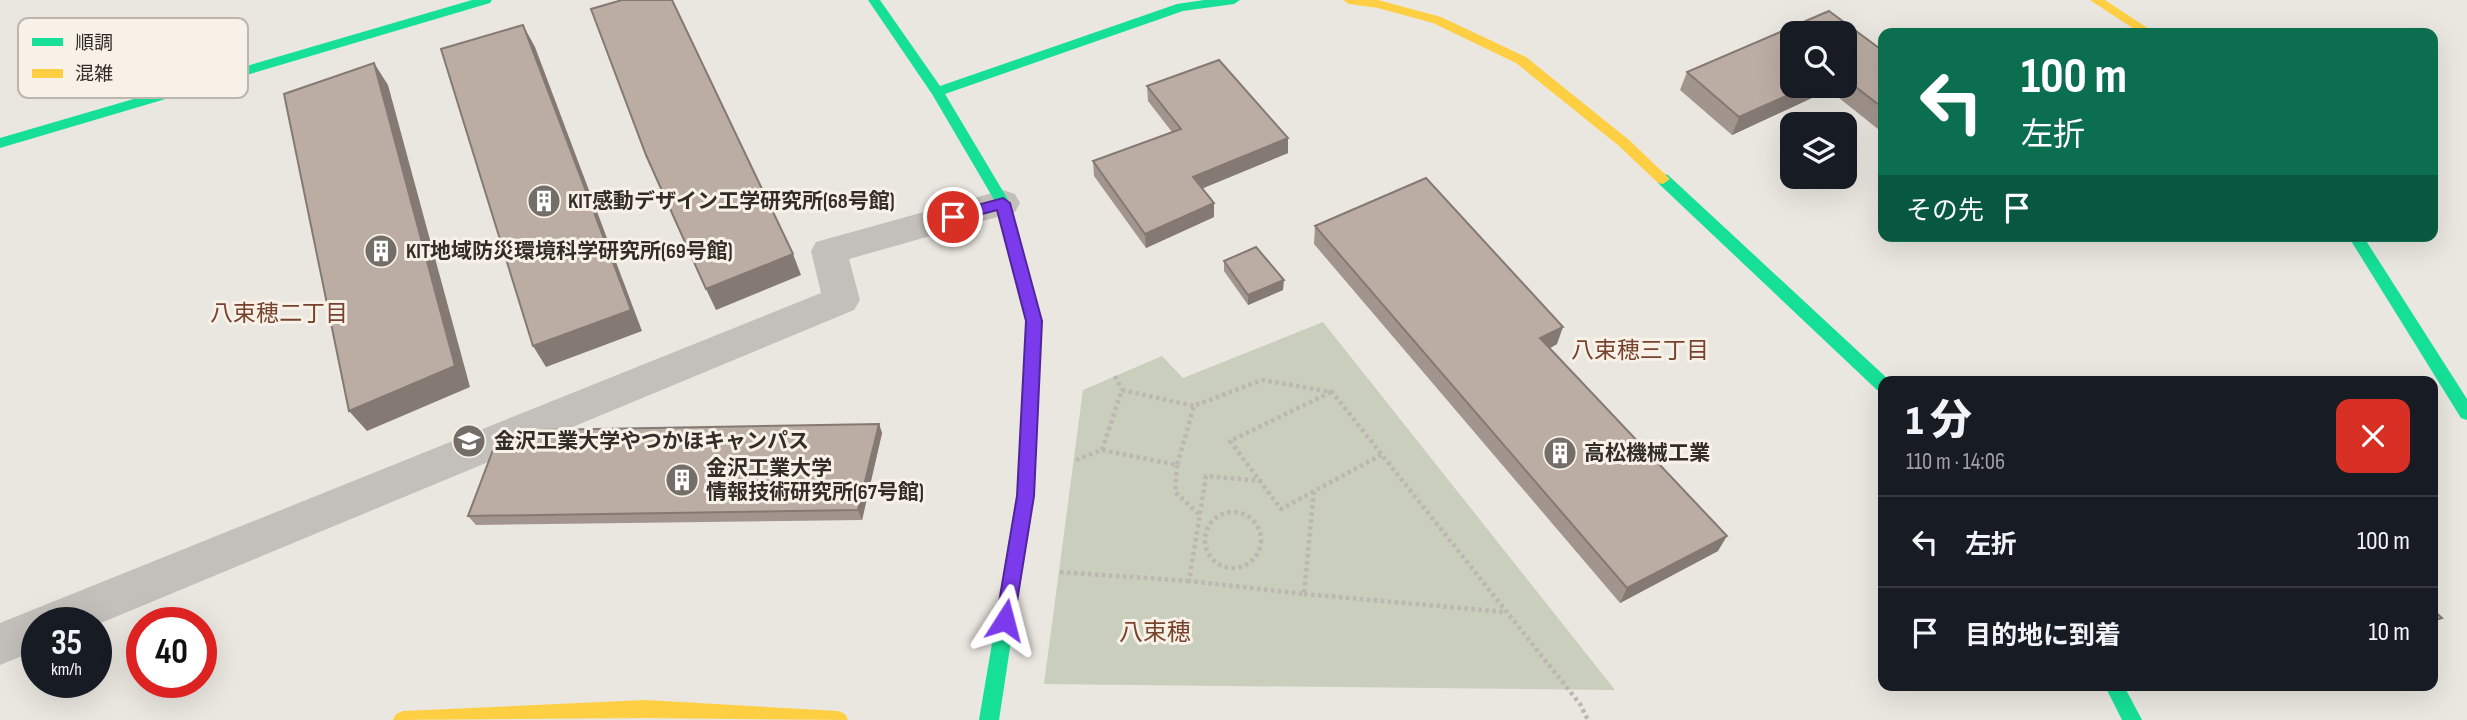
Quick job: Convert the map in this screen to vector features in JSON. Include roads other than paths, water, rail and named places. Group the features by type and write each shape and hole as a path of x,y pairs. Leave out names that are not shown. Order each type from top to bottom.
{"street":[{"path":"248,70 486,0"},
{"path":"874,0 937,92 1003,203 1034,321 1025,496 989,720"},
{"path":"937,92 1181,7 1234,0"},
{"path":"1349,0 1378,4 1437,20 1521,60 1624,143 1878,380"},
{"path":"2096,0 2141,28"},
{"path":"0,143 153,98"},
{"path":"91,607 841,300 829,251 1003,203"},
{"path":"2359,242 2466,410"},
{"path":"0,644 21,635"},
{"path":"2117,691 2132,720"},
{"path":"402,720 645,709 838,720"}],"place":[{"name":"KIT感動デザイン工学研究所(68号館)","path":"544,201"},
{"name":"KIT地域防災環境科学研究所(69号館)","path":"381,251"},
{"name":"金沢工業大学やつかほキャンパス","path":"469,441"},
{"name":"高松機械工業","path":"1560,453"},
{"name":"金沢工業大学 情報技術研究所(67号館)","path":"682,480"}],"district":[{"name":"八束穂二丁目","path":"279,313"},
{"name":"八束穂三丁目","path":"1640,350"},
{"name":"八束穂","path":"1155,632"}]}
